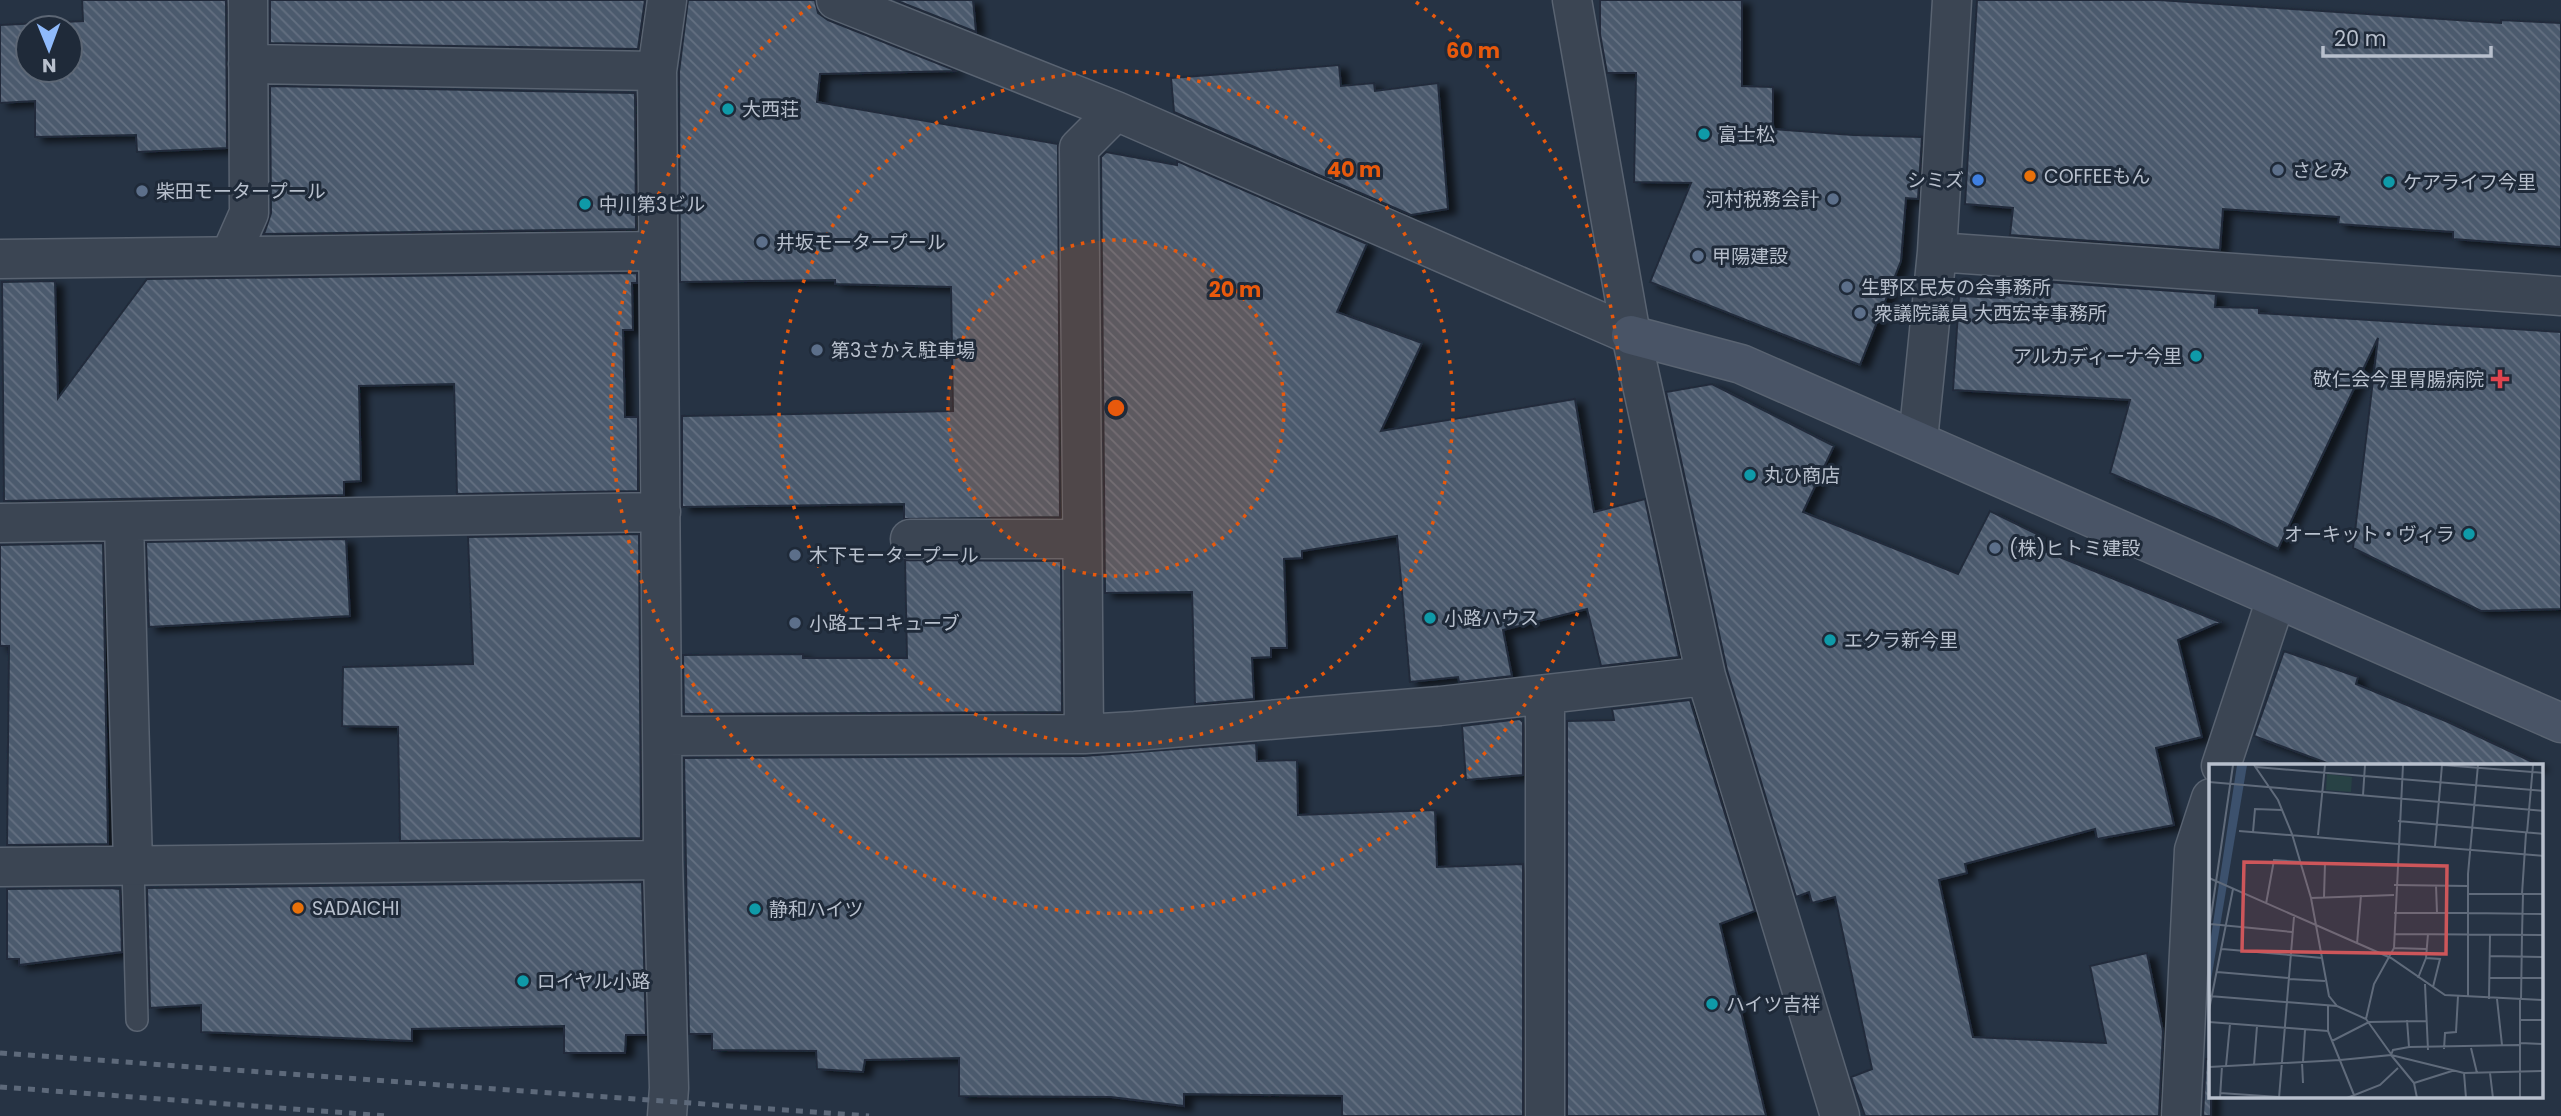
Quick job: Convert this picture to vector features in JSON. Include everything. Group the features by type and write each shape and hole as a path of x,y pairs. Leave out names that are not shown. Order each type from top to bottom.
{"street":[{"path":"230,256 249,212 248,0"},
{"path":"667,0 657,71 663,860 669,1088 667,1116"},
{"path":"836,0 1116,111 1631,335 1741,364 2561,723"},
{"path":"1572,0 1631,335 1706,676 1840,1116"},
{"path":"1918,440 1937,252 1952,0"},
{"path":"248,64 657,71"},
{"path":"1084,734 1079,148 1116,111"},
{"path":"0,258 657,251"},
{"path":"1937,252 2561,296"},
{"path":"0,523 660,512"},
{"path":"124,521 133,866"},
{"path":"910,539 1082,539"},
{"path":"2222,764 2276,599"},
{"path":"664,736 1084,734 1426,707 1706,676"},
{"path":"1545,695 1545,1116"},
{"path":"2181,1116 2194,850 2209,804"},
{"path":"0,867 663,860"}],"lane":[{"path":"133,866 137,1020"}],"building":[{"path":"82,0 226,0 227,148 137,152 136,135 35,137 35,101 0,103 0,25 14,24 14,84 84,84"},
{"path":"270,0 645,0 638,49 270,43"},
{"path":"688,0 815,0 818,13 828,20 957,71 820,74 817,102 1058,144 1060,517 904,519 904,504 682,507 682,416 953,411 951,287 835,284 835,280 680,282 679,72"},
{"path":"895,0 973,0 976,32"},
{"path":"1600,0 1742,0 1742,86 1773,87 1773,129 1922,137 1918,199 1906,198 1901,261 1860,365 1650,282 1691,183 1634,182 1636,73 1607,73 1600,34"},
{"path":"1977,0 2159,0 2501,23 2501,20 2561,23 2561,247 2453,239 2453,232 2338,224 2339,217 2223,209 2220,250 2010,235 2013,208 1965,204"},
{"path":"1339,65 1341,86 1374,83 1375,91 1438,83 1448,209 1411,215 1174,112 1171,78"},
{"path":"270,86 635,93 636,229 264,234 271,213"},
{"path":"1106,152 1177,165 1177,161 1367,244 1337,312 1422,343 1381,431 1575,399 1594,512 1645,499 1679,657 1601,666 1587,609 1503,630 1512,676 1459,682 1458,677 1410,682 1397,536 1302,551 1302,558 1284,559 1287,648 1271,648 1271,657 1252,658 1254,699 1195,704 1192,592 1105,593 1101,157"},
{"path":"637,273 637,283 632,283 633,330 623,330 625,417 638,417 638,491 457,494 454,384 359,386 361,481 344,482 344,495 4,501 2,282 55,281 58,398 147,279"},
{"path":"2006,279 2216,294 2215,307 2259,308 2259,313 2561,332 2561,609 2481,611 2353,548 2378,338 2278,549 2110,473 2130,400 1953,390 1959,296 2004,298"},
{"path":"1712,384 1834,446 1803,512 1958,574 1990,511 2045,538 2042,550 2220,622 2178,640 2202,737 2156,748 2174,825 2097,839 2095,829 1965,864 1967,873 1939,880 1973,1037 2106,1043 2090,966 2147,953 2163,1031 2159,1116 1865,1116 1851,1077 1872,1069 1835,897 1812,903 1809,892 1796,897 1727,670 1666,392"},
{"path":"639,534 641,838 400,841 398,727 342,726 343,667 473,664 468,537"},
{"path":"346,539 350,616 149,627 146,542"},
{"path":"103,543 108,844 7,845 9,646 0,646 0,545"},
{"path":"905,560 1061,561 1062,712 684,714 683,655 803,654 803,658 907,658"},
{"path":"2284,651 2358,677 2356,684 2448,722 2537,764 2330,764 2254,736"},
{"path":"1690,700 1755,911 1720,924 1766,1116 1567,1116 1567,721 1614,720 1612,709"},
{"path":"1520,719 1523,722 1523,775 1466,780 1462,726"},
{"path":"1256,743 1257,761 1297,760 1298,815 1435,810 1437,867 1523,864 1523,1116 1342,1116 1342,1096 1184,1094 1184,1106 1111,1097 959,1096 959,1058 865,1060 863,1072 817,1069 816,1051 712,1050 712,1034 689,1034 684,758 1084,756"},
{"path":"642,882 646,1035 626,1035 625,1053 564,1053 564,1026 412,1029 412,1041 201,1032 201,1005 150,1008 147,888"},
{"path":"7,889 120,889 122,952 19,965 19,959 7,959"},
{"path":"2206,1059 2209,1059 2211,1116 2203,1116"}],"railway":[{"path":"0,1053 869,1116"},
{"path":"0,1087 388,1116"}],"place":[{"name":"大西荘","path":"728,109"},
{"name":"富士松","path":"1704,134"},
{"name":"さとみ","path":"2278,170"},
{"name":"COFFEEもん","path":"2030,176"},
{"name":"シミズ","path":"1978,180"},
{"name":"ケアライフ今里","path":"2389,182"},
{"name":"柴田モータープール","path":"142,191"},
{"name":"河村税務会計","path":"1833,199"},
{"name":"中川第3ビル","path":"585,204"},
{"name":"井坂モータープール","path":"762,242"},
{"name":"甲陽建設","path":"1698,256"},
{"name":"生野区民友の会事務所","path":"1847,287"},
{"name":"衆議院議員 大西宏幸事務所","path":"1860,313"},
{"name":"第3さかえ駐車場","path":"817,350"},
{"name":"アルカディーナ今里","path":"2196,356"},
{"name":"敬仁会今里胃腸病院","path":"2500,379"},
{"name":"丸ひ商店","path":"1750,475"},
{"name":"オーキット・ヴィラ","path":"2469,534"},
{"name":"(株)ヒトミ建設","path":"1995,548"},
{"name":"木下モータープール","path":"795,555"},
{"name":"小路ハウス","path":"1430,618"},
{"name":"小路エコキューブ","path":"795,623"},
{"name":"エクラ新今里","path":"1830,640"},
{"name":"SADAICHI","path":"298,908"},
{"name":"静和ハイツ","path":"755,909"},
{"name":"ロイヤル小路","path":"523,981"},
{"name":"ハイツ吉祥","path":"1712,1004"}]}
